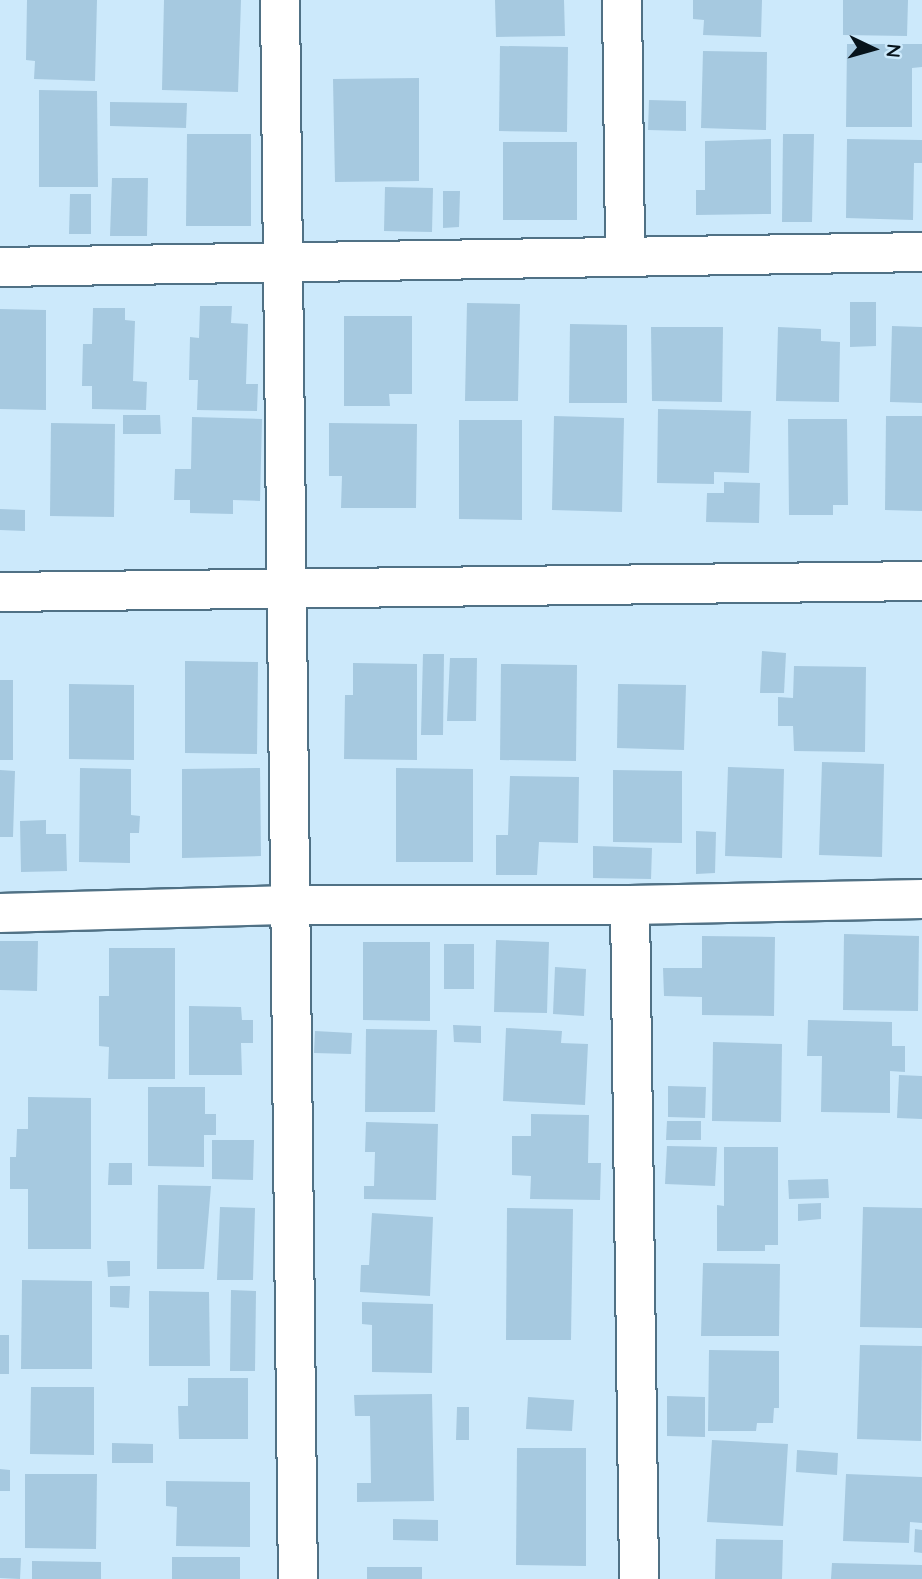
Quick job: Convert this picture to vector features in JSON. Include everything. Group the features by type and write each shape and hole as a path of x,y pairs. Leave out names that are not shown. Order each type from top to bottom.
{"street":[{"path":"280,0 284,588 291,905 298,1579"},
{"path":"622,0 625,257"},
{"path":"0,267 922,252"},
{"path":"0,592 922,582"},
{"path":"0,913 291,905 630,905 922,899"},
{"path":"630,905 639,1579"}],"building":[{"path":"27,0 97,0 95,81 34,79 35,61 26,60"},
{"path":"164,0 241,0 238,92 162,90"},
{"path":"495,0 564,0 565,36 496,37"},
{"path":"693,0 762,0 761,37 703,35 704,20 693,19"},
{"path":"843,0 908,0 907,36 843,35"},
{"path":"847,44 922,44 922,67 912,68 912,127 846,127"},
{"path":"500,46 568,47 567,132 499,131"},
{"path":"703,51 767,52 766,130 701,128"},
{"path":"419,78 419,181 335,182 333,79"},
{"path":"39,90 97,91 98,187 39,187"},
{"path":"649,100 686,101 686,131 648,130"},
{"path":"110,102 187,103 186,128 110,126"},
{"path":"187,134 251,134 251,226 186,226"},
{"path":"783,134 814,134 812,222 782,222"},
{"path":"771,139 771,214 696,215 696,190 705,190 705,141"},
{"path":"847,139 922,140 922,163 914,163 913,220 846,218"},
{"path":"503,142 577,142 577,220 503,220"},
{"path":"112,178 148,178 147,236 110,236"},
{"path":"385,187 433,188 432,232 384,231"},
{"path":"443,191 460,191 459,227 443,228"},
{"path":"70,194 91,194 91,234 69,234"},
{"path":"850,302 876,302 876,346 850,347"},
{"path":"467,303 520,304 518,401 465,401"},
{"path":"200,306 232,306 231,323 248,324 246,384 258,384 257,411 197,410 198,380 189,380 190,337 199,338"},
{"path":"93,308 125,308 125,320 135,321 133,381 147,382 146,410 92,409 92,386 82,386 83,344 92,344"},
{"path":"0,309 46,310 46,410 0,409"},
{"path":"344,316 412,316 412,394 389,394 390,406 344,406"},
{"path":"570,324 627,325 627,403 569,403"},
{"path":"892,326 922,327 922,403 890,402"},
{"path":"651,327 723,327 722,402 652,401"},
{"path":"778,327 821,329 821,341 840,342 839,402 776,401"},
{"path":"658,409 751,411 749,473 714,472 714,484 657,483"},
{"path":"123,415 160,415 161,434 123,434"},
{"path":"554,416 624,418 622,512 552,510"},
{"path":"886,416 922,416 922,511 885,510"},
{"path":"192,417 262,419 260,501 233,500 233,514 190,513 190,500 174,500 175,469 191,469"},
{"path":"788,419 847,419 848,505 833,505 833,515 789,515"},
{"path":"459,420 522,420 522,520 459,519"},
{"path":"51,423 115,424 114,517 50,516"},
{"path":"329,423 417,424 416,508 341,508 342,476 329,476"},
{"path":"724,482 760,483 759,523 706,522 707,493 724,493"},
{"path":"0,509 25,510 25,531 0,530"},
{"path":"762,651 786,653 784,693 760,693"},
{"path":"423,654 444,654 443,735 421,735"},
{"path":"450,658 477,658 476,721 447,721"},
{"path":"185,661 258,662 257,754 185,753"},
{"path":"353,663 417,664 417,760 344,759 345,695 353,695"},
{"path":"501,664 577,665 576,761 500,760"},
{"path":"794,666 866,667 865,752 794,751 793,726 778,726 778,697 793,698"},
{"path":"0,680 13,680 13,760 0,760"},
{"path":"69,684 134,685 134,760 69,759"},
{"path":"618,684 686,685 684,750 617,748"},
{"path":"822,762 884,764 882,857 819,855"},
{"path":"728,767 784,769 782,858 725,856"},
{"path":"80,768 131,769 131,815 140,816 139,833 130,833 130,863 79,862"},
{"path":"260,768 261,856 182,858 182,769"},
{"path":"396,768 473,769 473,862 396,862"},
{"path":"0,770 15,771 13,837 0,837"},
{"path":"613,770 682,771 682,843 613,842"},
{"path":"510,776 579,777 578,843 539,842 537,875 496,875 496,835 508,835"},
{"path":"46,820 46,834 66,834 67,871 21,872 20,821"},
{"path":"696,831 716,832 715,873 696,874"},
{"path":"593,846 652,848 651,879 593,878"},
{"path":"844,934 919,936 918,1011 843,1010"},
{"path":"702,936 775,937 774,1016 702,1015 702,997 664,996 663,968 702,968"},
{"path":"496,940 549,942 547,1013 494,1012"},
{"path":"0,941 38,941 37,991 0,990"},
{"path":"363,942 430,942 430,1021 363,1020"},
{"path":"444,944 474,944 474,989 444,989"},
{"path":"109,948 175,948 175,1079 108,1079 109,1047 99,1046 99,996 109,996"},
{"path":"555,967 586,969 584,1016 553,1014"},
{"path":"189,1006 241,1007 242,1020 253,1020 253,1043 241,1043 242,1075 189,1075"},
{"path":"808,1020 892,1022 892,1046 905,1046 905,1072 890,1071 890,1113 821,1112 822,1056 807,1056"},
{"path":"453,1025 481,1026 481,1043 454,1042"},
{"path":"506,1028 562,1031 561,1043 588,1044 585,1105 503,1101"},
{"path":"366,1029 437,1030 435,1112 365,1112"},
{"path":"315,1031 352,1033 351,1054 314,1053"},
{"path":"713,1042 782,1044 781,1122 712,1121"},
{"path":"899,1075 922,1076 922,1119 897,1118"},
{"path":"668,1086 706,1087 705,1118 668,1117"},
{"path":"148,1087 205,1087 205,1114 216,1114 216,1135 204,1135 204,1167 148,1166"},
{"path":"28,1097 91,1098 91,1249 28,1249 28,1189 10,1189 10,1157 16,1157 17,1129 28,1129"},
{"path":"531,1114 589,1115 588,1163 601,1163 600,1200 530,1199 531,1176 512,1175 512,1136 531,1136"},
{"path":"667,1121 701,1121 701,1140 666,1140"},
{"path":"366,1122 438,1124 436,1200 364,1199 364,1186 374,1186 375,1152 365,1152"},
{"path":"212,1140 254,1140 253,1180 212,1179"},
{"path":"667,1146 717,1147 715,1186 665,1184"},
{"path":"724,1147 778,1147 778,1245 765,1245 765,1251 717,1251 717,1205 724,1206"},
{"path":"109,1163 132,1163 132,1185 108,1185"},
{"path":"828,1179 829,1198 789,1199 788,1180"},
{"path":"158,1185 211,1186 204,1269 157,1269"},
{"path":"821,1203 821,1219 798,1221 798,1204"},
{"path":"220,1207 255,1208 253,1280 217,1280"},
{"path":"863,1207 922,1208 922,1328 860,1327"},
{"path":"507,1208 573,1209 571,1340 506,1340"},
{"path":"372,1213 433,1217 430,1296 360,1292 361,1265 369,1265"},
{"path":"107,1261 130,1261 130,1276 108,1277"},
{"path":"703,1263 780,1264 779,1336 701,1336"},
{"path":"22,1280 92,1281 92,1369 21,1369"},
{"path":"110,1286 130,1286 129,1308 110,1307"},
{"path":"231,1290 256,1291 255,1371 230,1371"},
{"path":"149,1291 209,1292 210,1366 149,1366"},
{"path":"362,1302 433,1304 432,1373 372,1372 372,1325 362,1324"},
{"path":"0,1335 9,1335 9,1374 0,1374"},
{"path":"860,1345 922,1346 921,1441 857,1439"},
{"path":"709,1350 779,1351 779,1408 774,1408 773,1423 757,1423 756,1431 708,1431"},
{"path":"188,1378 248,1378 248,1439 179,1439 178,1406 188,1406"},
{"path":"31,1387 94,1387 94,1455 30,1454"},
{"path":"432,1394 434,1501 357,1502 357,1483 371,1483 370,1416 355,1416 354,1395"},
{"path":"667,1396 705,1397 705,1437 667,1436"},
{"path":"528,1397 574,1400 572,1431 526,1429"},
{"path":"457,1407 469,1407 469,1440 456,1440"},
{"path":"712,1440 788,1444 783,1526 707,1522"},
{"path":"112,1443 153,1444 153,1463 112,1463"},
{"path":"517,1448 586,1448 586,1566 516,1565"},
{"path":"797,1450 838,1453 837,1475 796,1472"},
{"path":"0,1469 10,1470 10,1491 0,1491"},
{"path":"25,1474 97,1474 96,1549 25,1548"},
{"path":"846,1474 922,1477 922,1523 910,1522 909,1543 843,1541"},
{"path":"166,1481 250,1482 250,1547 176,1546 177,1507 166,1506"},
{"path":"393,1519 438,1520 438,1541 393,1540"},
{"path":"915,1529 922,1530 922,1553 914,1552"},
{"path":"716,1539 783,1540 782,1579 715,1579"},
{"path":"172,1557 240,1557 240,1579 172,1579"},
{"path":"0,1558 21,1558 20,1579 0,1578"},
{"path":"32,1561 101,1562 101,1579 32,1579"},
{"path":"832,1563 922,1565 922,1579 831,1579"},
{"path":"367,1567 422,1567 422,1579 367,1579"}]}
